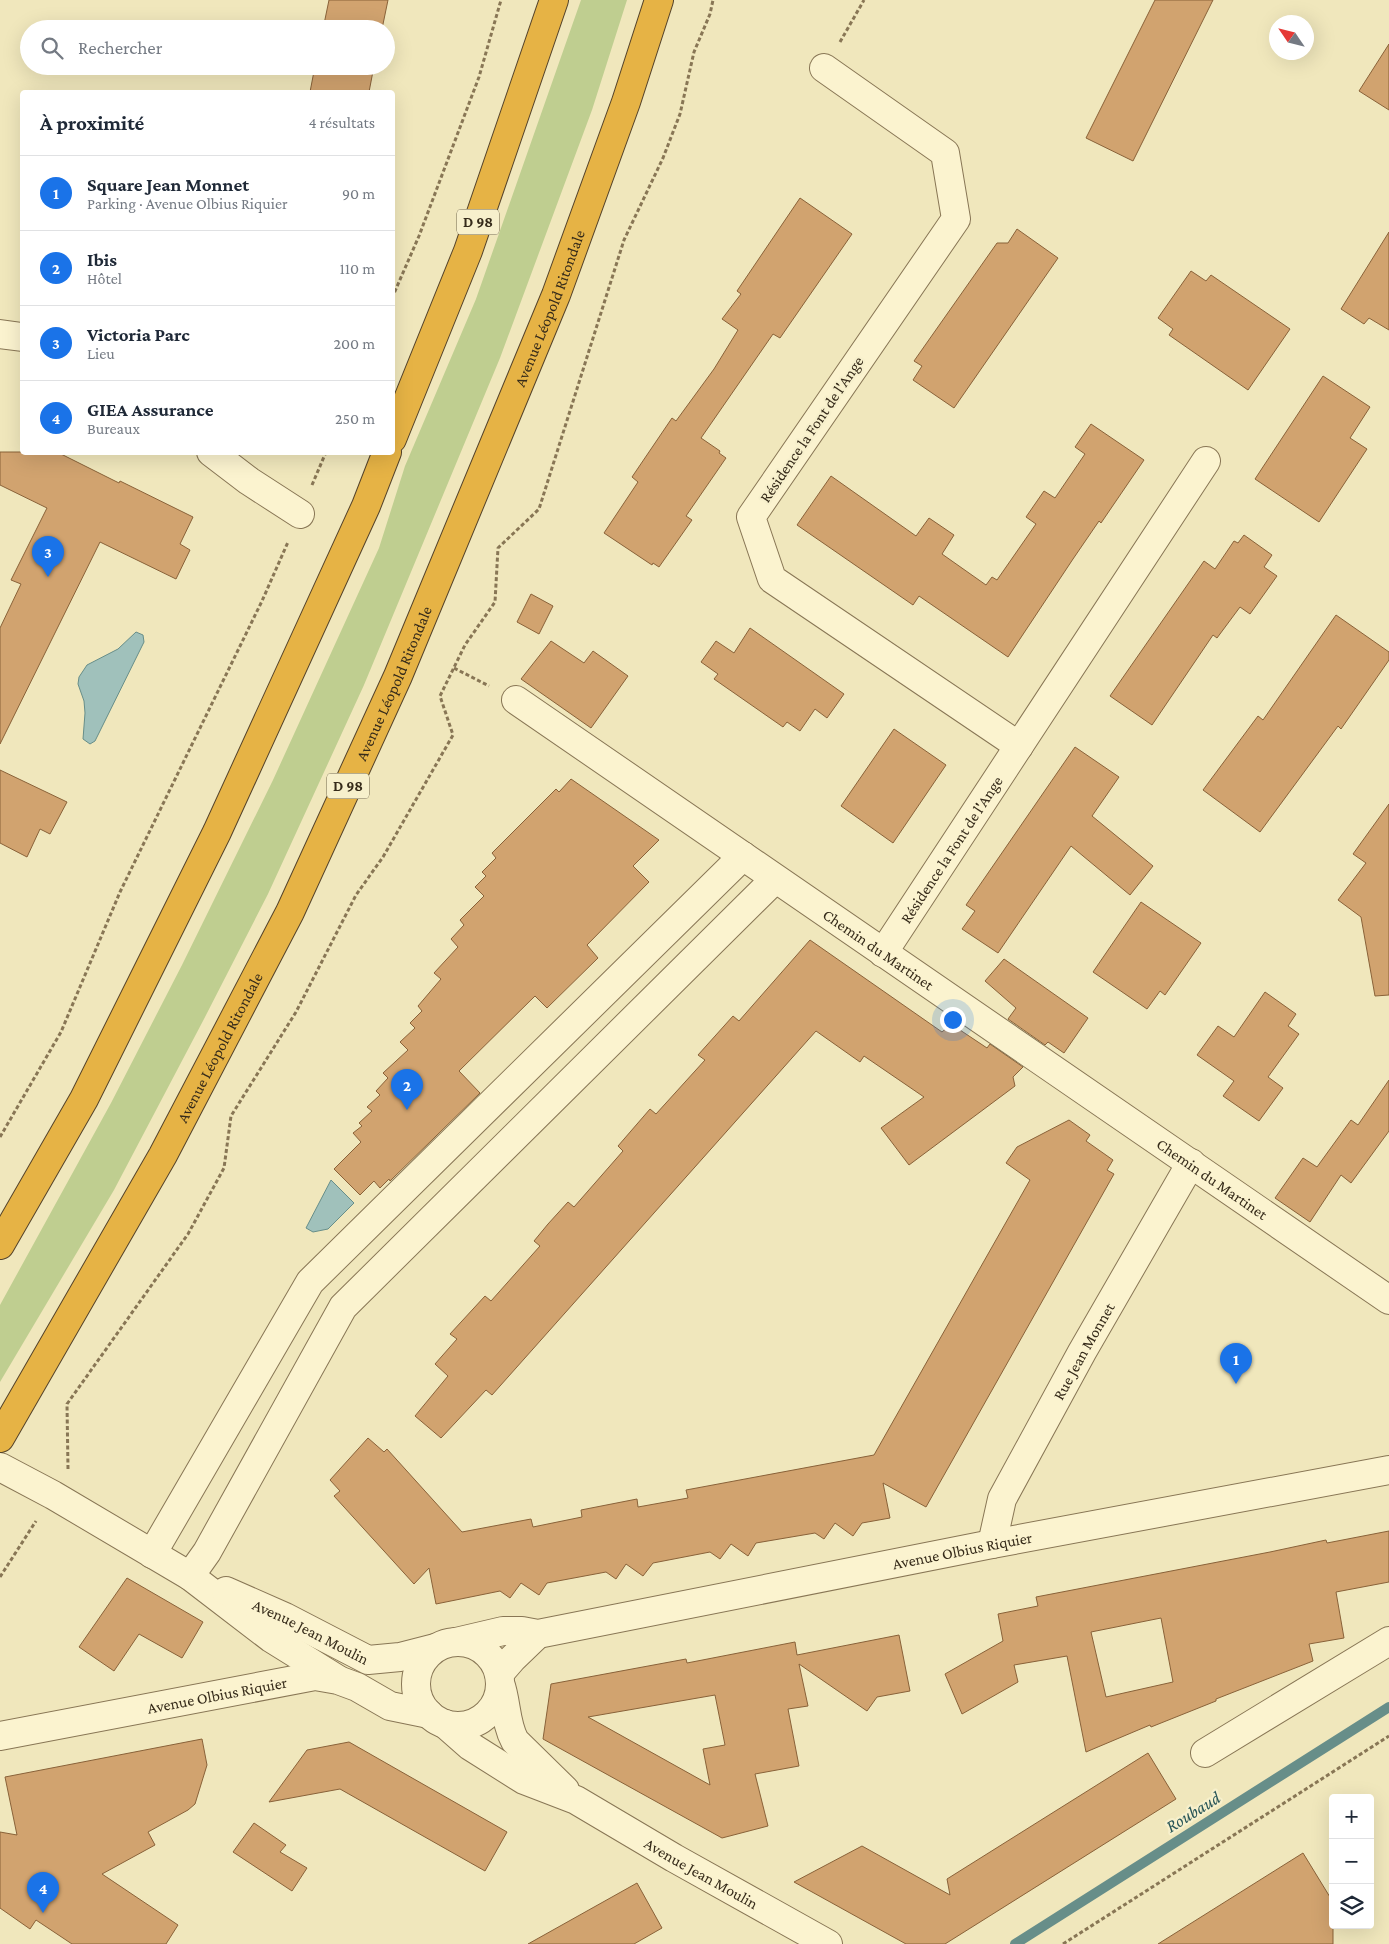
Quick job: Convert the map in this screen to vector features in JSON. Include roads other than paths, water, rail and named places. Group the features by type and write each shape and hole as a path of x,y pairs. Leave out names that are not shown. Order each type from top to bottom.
{"highway":[{"name":"D 98","path":"395,432 468,252 554,0"},
{"name":"Avenue Léopold Ritondale","path":"0,1438 163,1155 290,912 398,676 556,295 626,102 659,0"},
{"path":"0,1245 84,1099 217,832 366,506 386,455"}],"street":[{"name":"Résidence la Font de l'Ange","path":"824,68 945,153 956,219 751,517 772,579 1019,746"},
{"path":"0,334 20,337"},
{"path":"215,455 249,481 300,514"},
{"name":"Résidence la Font de l'Ange","path":"883,953 1206,461"},
{"name":"Chemin du Martinet","path":"516,700 1389,1300"},
{"path":"152,1554 310,1282 743,856"},
{"path":"190,1576 207,1552 343,1307 775,878"},
{"name":"Rue Jean Monnet","path":"992,1544 1002,1499 1082,1352 1191,1163"},
{"name":"Avenue Jean Moulin","path":"0,1467 53,1495 190,1576 285,1617 368,1660 400,1658 446,1645"},
{"name":"Avenue Olbius Riquier","path":"446,1645 503,1631 538,1634 992,1544 1389,1470"},
{"name":"Avenue Jean Moulin","path":"190,1576 263,1632 338,1680"},
{"path":"499,1678 512,1659 538,1634"},
{"path":"1205,1754 1389,1641"},
{"path":"462,1642 476,1646 488,1654 496,1666 499,1678 499,1694 493,1707 484,1718 472,1724 458,1726 437,1719 423,1708 418,1696 416,1683 418,1670 425,1658 446,1645 462,1642"},
{"name":"Avenue Olbius Riquier","path":"0,1736 315,1676 338,1680 357,1687 390,1706 437,1719"},
{"name":"Avenue Jean Moulin","path":"499,1678 505,1696 510,1732 515,1741 576,1800"},
{"name":"Avenue Jean Moulin","path":"437,1719 470,1746 524,1780 576,1800 674,1858 828,1944"}],"water":[{"path":"136,632 143,635 144,642 95,741 90,744 83,739 85,713 84,701 78,684 79,677 87,665 118,649"},
{"path":"331,1180 354,1203 328,1229 313,1232 306,1228"}],"waterway":[{"name":"Roubaud","path":"1015,1944 1389,1707"}],"place":[{"name":"Victoria Parc","path":"48,577"},
{"name":"Ibis","path":"407,1110"},
{"name":"Square Jean Monnet","path":"1236,1384"},
{"name":"GIEA Assurance","path":"43,1913"}]}
